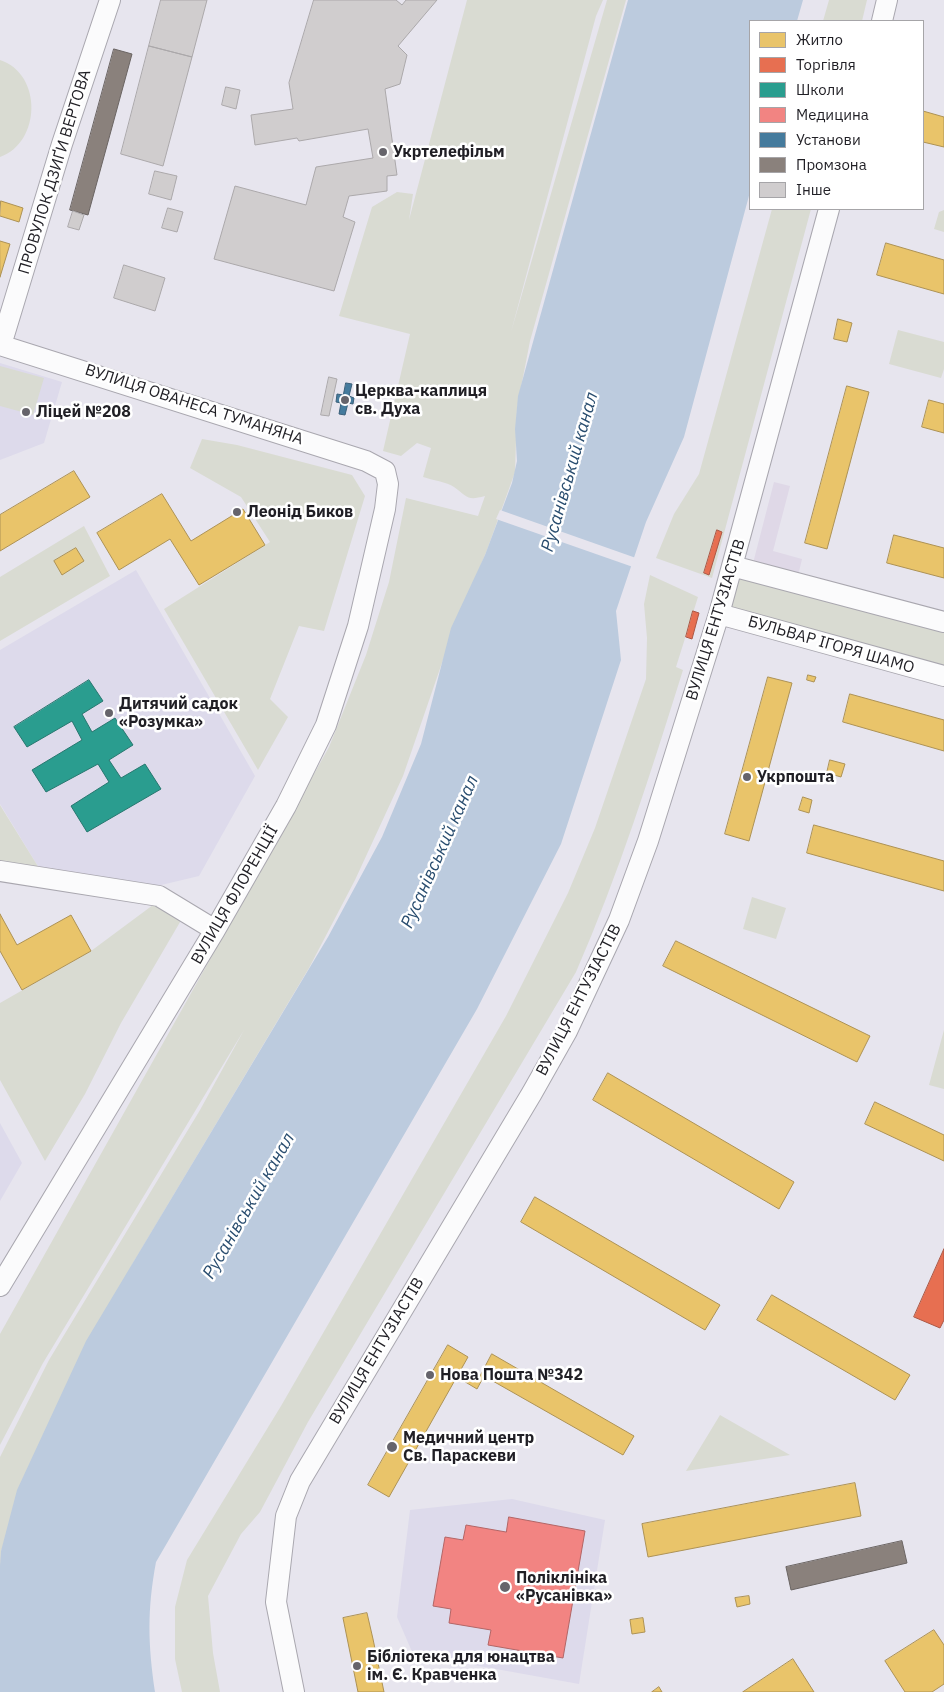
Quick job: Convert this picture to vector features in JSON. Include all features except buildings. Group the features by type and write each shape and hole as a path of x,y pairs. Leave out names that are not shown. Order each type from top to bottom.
{"street":[{"name":"ПРОВУЛОК ДЗИҐИ ВЕРТОВА","path":"0,345 62,144 110,0"},
{"path":"882,20 888,0"},
{"name":"ВУЛИЦЯ ЕНТУЗІАСТІВ","path":"294,1692 276,1602 286,1516 300,1481 532,1093 567,1031 619,920 648,841 719,614 829,210"},
{"name":"ВУЛИЦЯ ОВАНЕСА ТУМАНЯНА","path":"0,345 357,458 385,471"},
{"name":"ВУЛИЦЯ ФЛОРЕНЦІЇ","path":"0,1286 215,930 286,806 326,725 360,617 385,509 388,484 385,471"},
{"path":"732,566 944,622"},
{"name":"БУЛЬВАР ІГОРЯ ШАМО","path":"719,614 944,676"},
{"path":"0,871 159,896 215,930"}],"shaded area":[{"path":"467,0 603,0 596,16 511,332 607,0 626,0 530,341 517,408 515,472 487,550 444,657 403,776 355,880 309,968 133,1263 1,1551 0,1643 0,1457 49,1360 200,1110 244,1030 43,1363 0,1445 0,1334 329,747 366,655 389,582 406,498 478,516 485,496 471,498 451,485 423,477 431,448 417,443 401,456 383,451 410,334 339,316 372,207 397,192 413,194 409,220"},
{"path":"829,0 867,0 862,20 823,20"},
{"path":"0,60 14,68 24,79 30,93 31,109 29,124 23,138 14,149 0,157"},
{"path":"772,210 811,210 712,578 656,558 674,514 699,474"},
{"path":"944,210 944,232 934,229 939,212"},
{"path":"898,330 944,342 944,369 941,378 889,364"},
{"name":"Ліцей №208","path":"0,363 62,382 44,443 0,460"},
{"path":"0,366 44,378 33,415 0,406"},
{"path":"202,439 237,445 352,475 365,496 324,631 299,626 270,699 288,717 258,770 164,609 270,542 241,497 190,468"},
{"path":"774,482 790,486 773,551 802,559 796,584 751,571"},
{"path":"84,526 110,576 0,641 0,577"},
{"path":"732,566 944,622 944,676 719,614"},
{"name":"Дитячий садок «Розумка»","path":"136,570 255,776 199,876 157,886 39,868 0,804 0,650"},
{"path":"650,575 698,597 676,667 683,670 634,823 592,935 576,972 308,1422 260,1512 241,1534 208,1596 213,1653 220,1692 182,1692 175,1659 175,1607 187,1560 281,1406 506,1016 568,893 595,828 646,679 647,638 644,604"},
{"path":"0,805 39,868 0,865"},
{"path":"752,897 786,908 776,939 743,929"},
{"path":"157,902 183,917 121,1023 85,1094 45,1161 0,1080 0,1003 91,951"},
{"path":"944,1030 944,1089 929,1085"},
{"path":"0,1123 22,1163 0,1201"},
{"path":"720,1415 790,1455 686,1471"},
{"path":"512,1499 605,1520 579,1684 413,1654 397,1617 410,1510"}],"water":[{"name":"Русанівський канал","path":"628,0 803,0 797,20 749,20 749,196 684,437 646,522 616,611 621,660 561,844 477,1009 156,1562 150,1612 151,1658 155,1692 0,1692 1,1551 17,1490 86,1341 328,937 382,837 421,744 451,628 485,555 512,483 517,461 515,429 518,396"}],"pier":[{"path":"500,510 636,558 633,567 496,519"}],"place":[{"name":"Укртелефільм","path":"383,152"},
{"name":"Церква-каплиця св. Духа","path":"345,400"},
{"name":"Ліцей №208","path":"26,412"},
{"name":"Леонід Биков","path":"237,512"},
{"name":"Дитячий садок «Розумка»","path":"109,713"},
{"name":"Укрпошта","path":"747,777"},
{"name":"Нова Пошта №342","path":"430,1375"},
{"name":"Медичний центр Св. Параскеви","path":"392,1447"},
{"name":"Поліклініка «Русанівка»","path":"505,1587"},
{"name":"Бібліотека для юнацтва ім. Є. Кравченка","path":"357,1666"}]}
